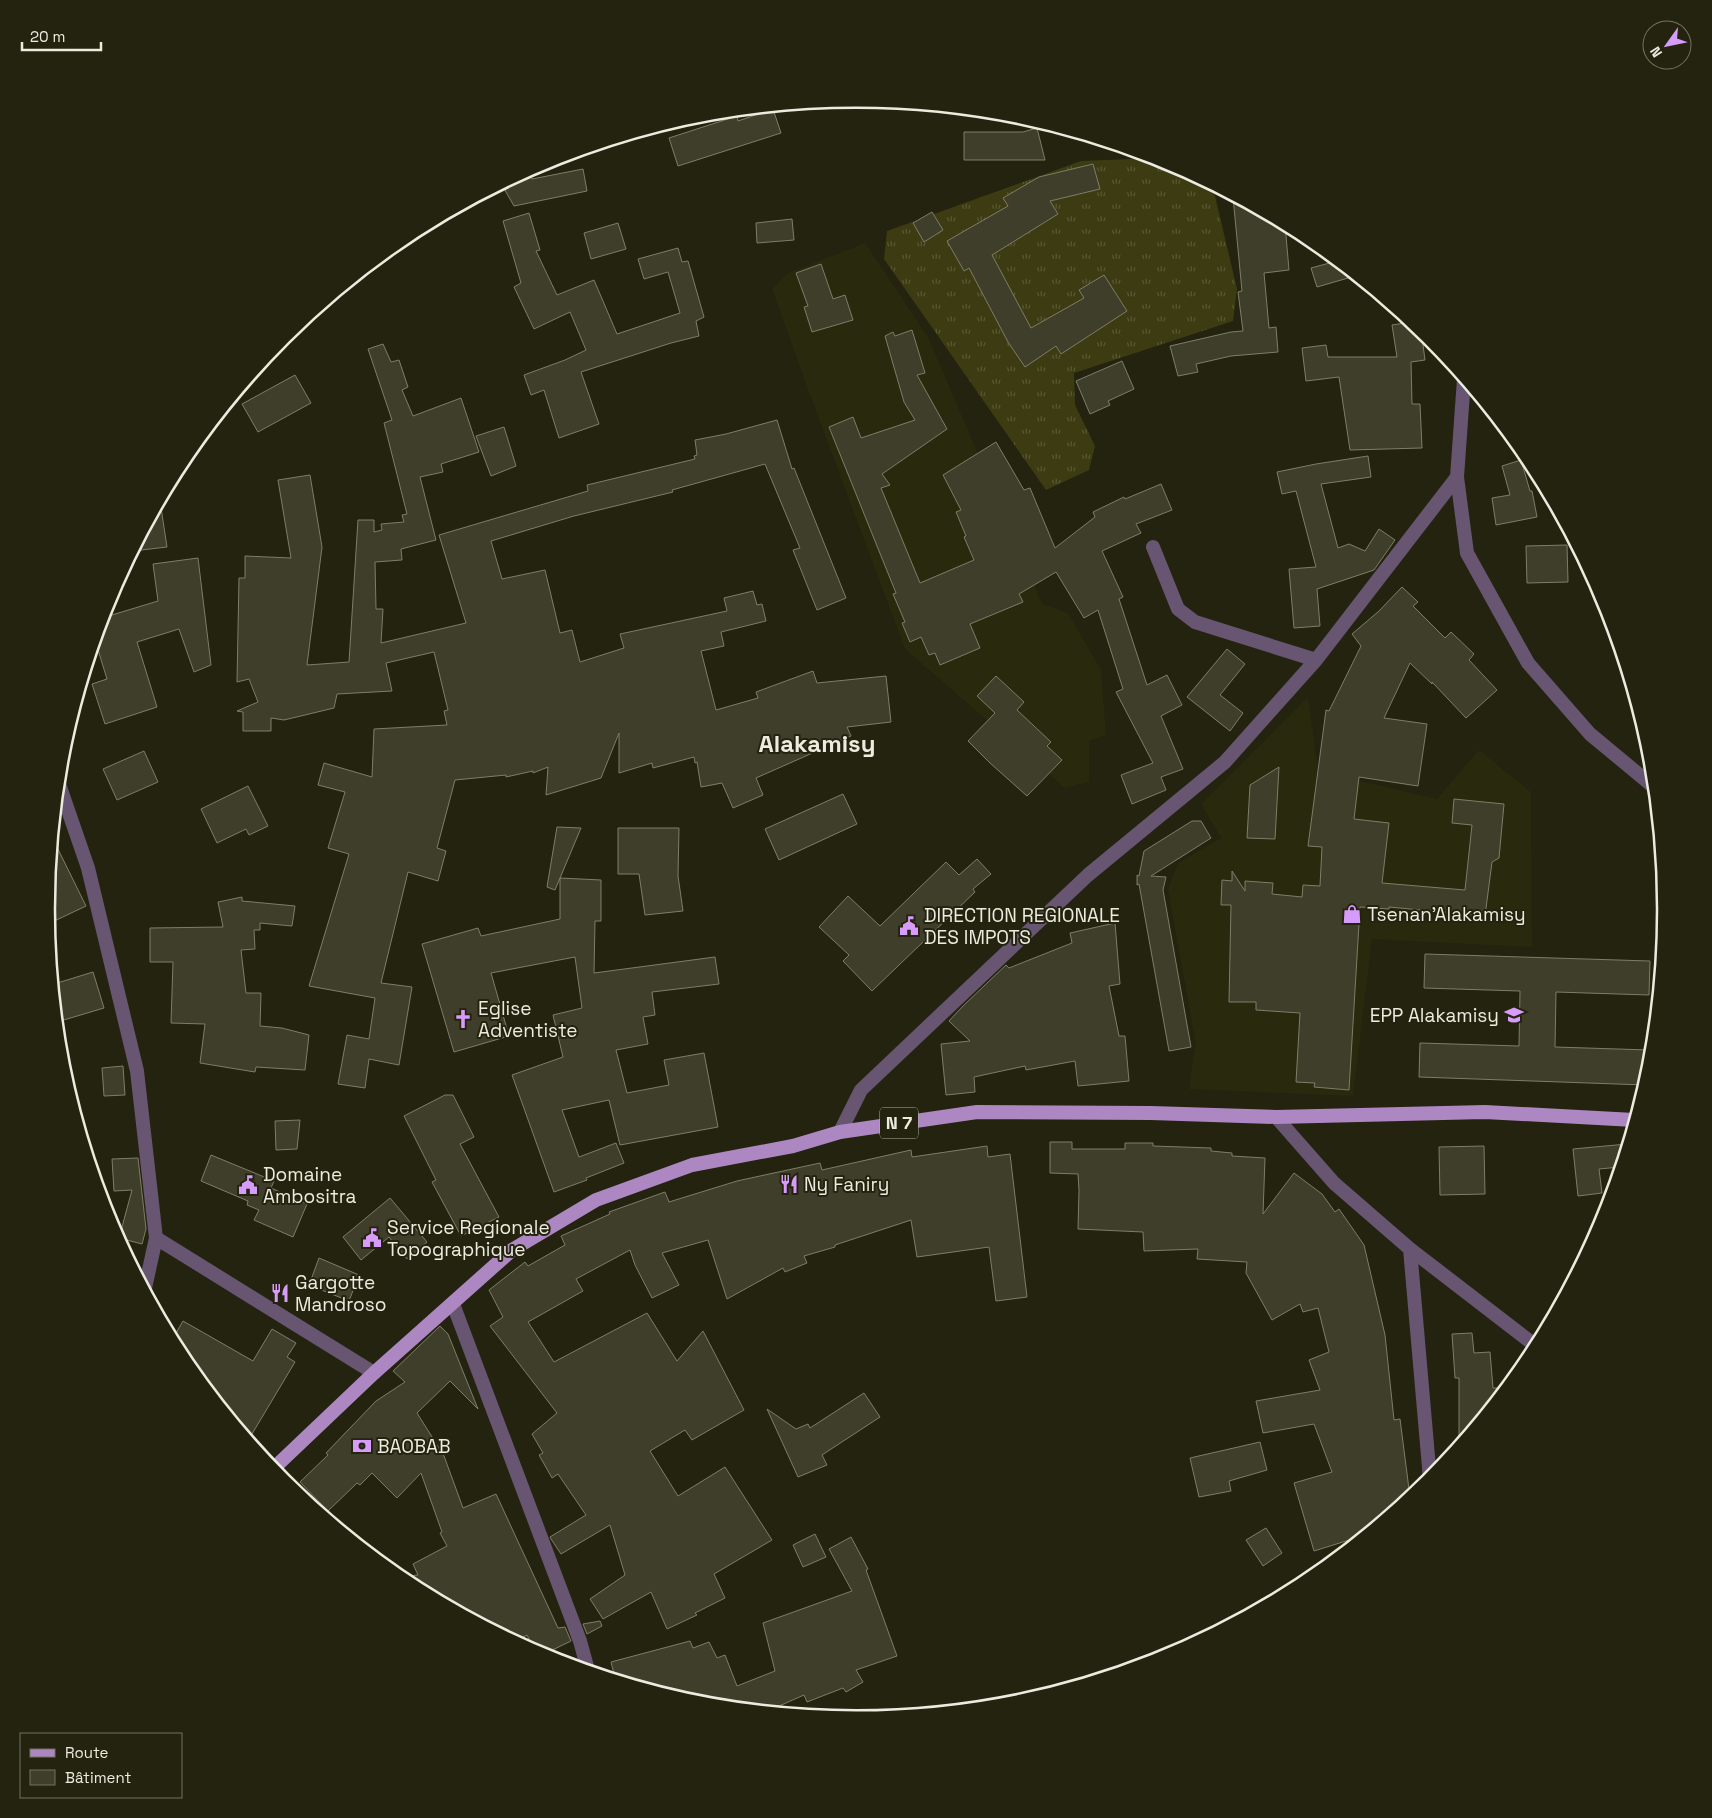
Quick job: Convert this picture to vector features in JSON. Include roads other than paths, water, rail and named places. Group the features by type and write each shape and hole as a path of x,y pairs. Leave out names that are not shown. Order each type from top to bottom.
{"main road":[{"name":"N 7","path":"280,1464 374,1373 512,1250 596,1200 692,1164 793,1146 840,1132 977,1112 1151,1113 1276,1117 1485,1112 1629,1120"}],"street":[{"path":"1463,388 1457,477 1467,553 1528,663 1590,734 1646,780"},
{"path":"840,1132 861,1090 1088,875 1225,762 1316,660 1457,477"},
{"path":"1153,547 1178,609 1195,622 1316,660"},
{"path":"63,798 88,868 137,1071 156,1238 147,1280"},
{"path":"1276,1117 1334,1183 1410,1249 1530,1341"},
{"path":"156,1238 374,1373"},
{"path":"1410,1249 1429,1468"},
{"path":"453,1304 580,1641 586,1662"}],"place":[{"name":"Tsenan'Alakamisy","path":"1352,914"},
{"name":"DIRECTION REGIONALE DES IMPOTS","path":"909,926"},
{"name":"EPP Alakamisy","path":"1514,1015"},
{"name":"Eglise Adventiste","path":"463,1019"},
{"name":"Ny Faniry","path":"789,1184"},
{"name":"Domaine Ambositra","path":"248,1185"},
{"name":"Service Regionale Topographique","path":"372,1238"},
{"name":"Gargotte Mandroso","path":"280,1293"},
{"name":"BAOBAB","path":"362,1446"}],"district":[{"name":"Alakamisy","path":"817,744"}]}
